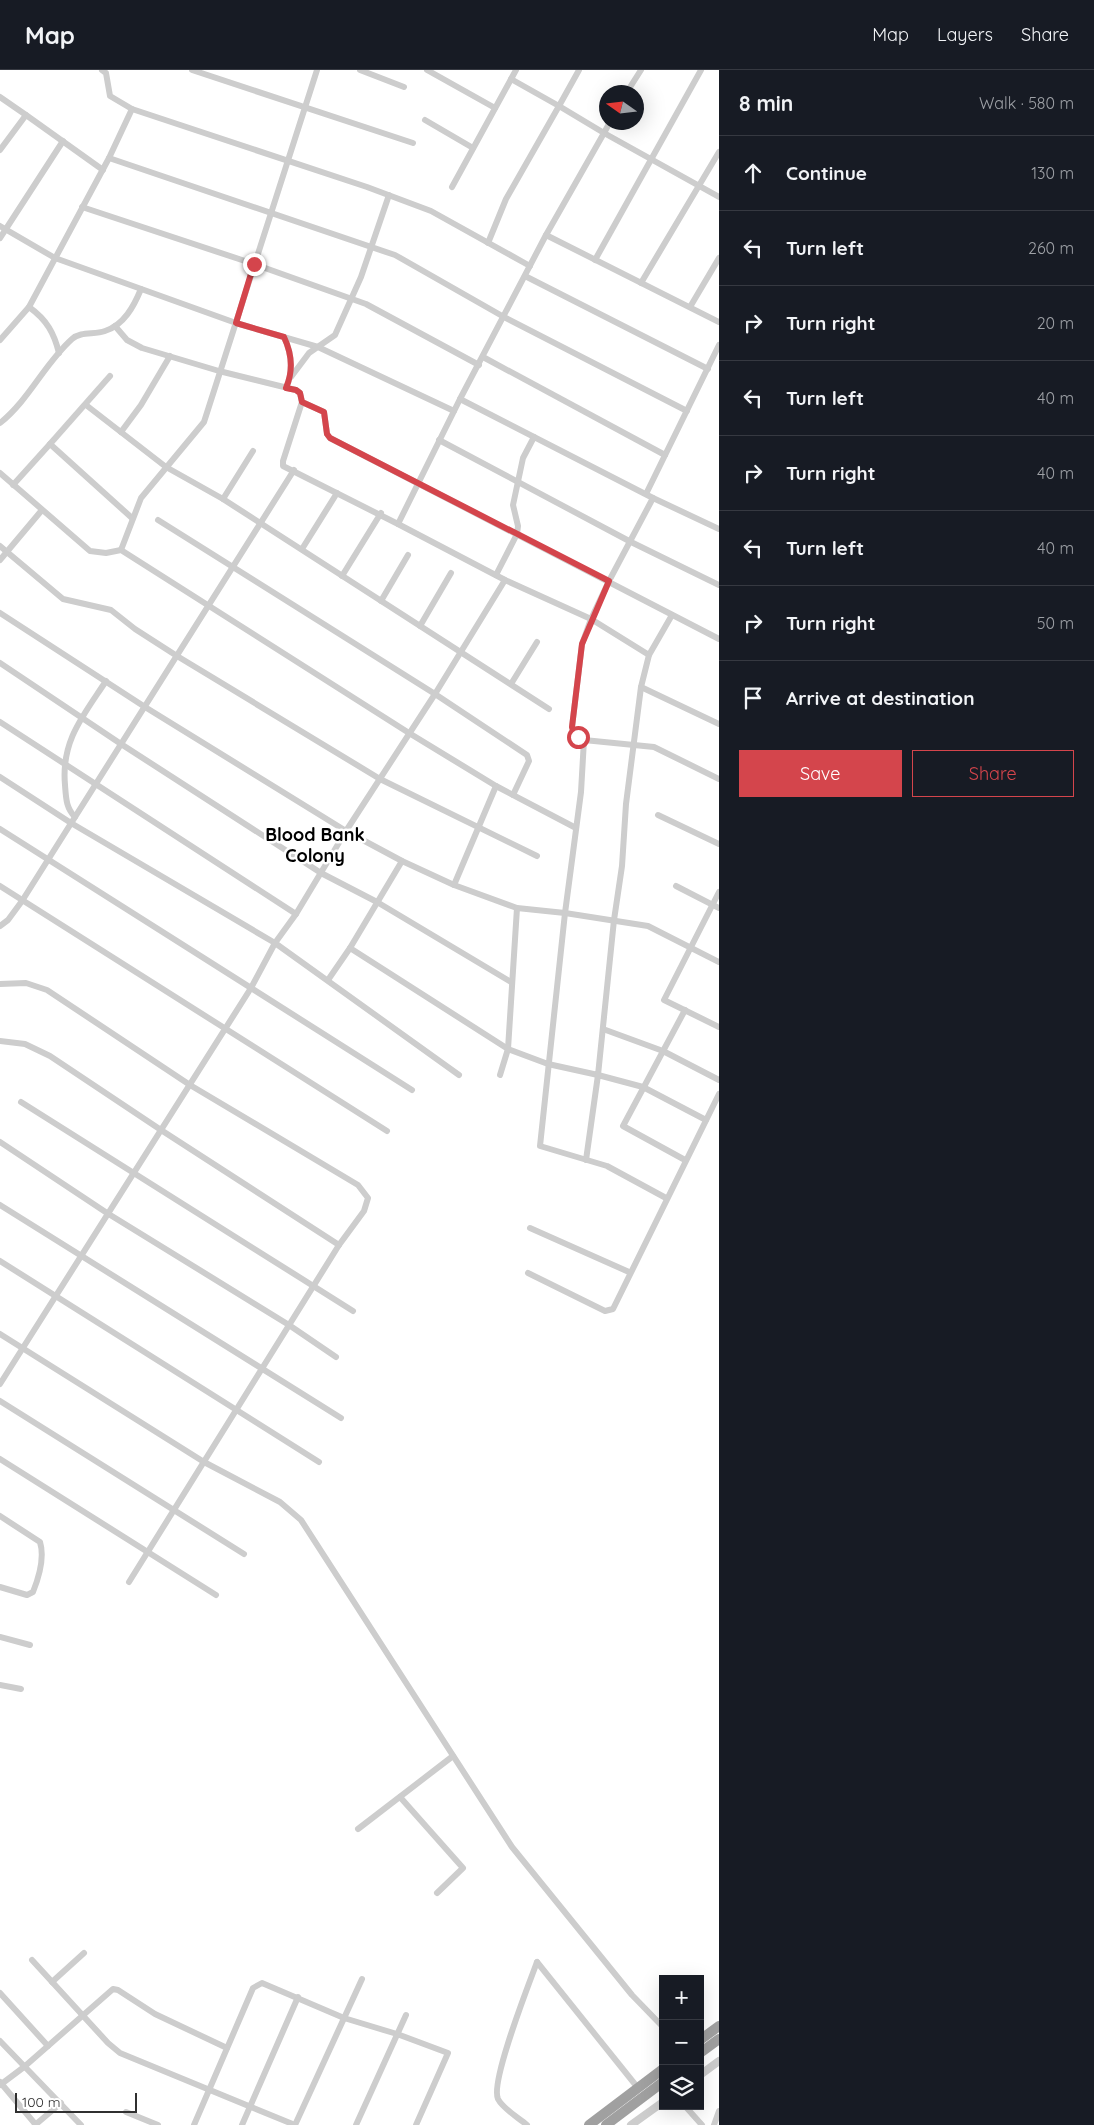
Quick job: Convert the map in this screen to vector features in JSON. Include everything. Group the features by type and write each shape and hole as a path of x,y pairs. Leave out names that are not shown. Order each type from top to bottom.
{"highway":[{"path":"704,2037 719,2026"},
{"path":"704,2050 719,2039"},
{"path":"589,2125 659,2072"},
{"path":"606,2125 659,2085"}],"street":[{"path":"102,70 106,73 110,96 132,109 389,195 431,211 530,266"},
{"path":"192,70 413,143"},
{"path":"121,550 132,518 142,498 204,422 316,70"},
{"path":"360,70 404,87"},
{"path":"427,70 495,108"},
{"path":"452,187 516,70"},
{"path":"488,243 506,199 579,70"},
{"path":"631,85 641,70"},
{"path":"595,260 701,70"},
{"path":"511,79 719,197"},
{"path":"0,97 103,170"},
{"path":"0,340 29,307 103,170 132,109"},
{"path":"0,150 26,115"},
{"path":"425,120 473,148"},
{"path":"398,524 439,440 546,235 606,130"},
{"path":"0,238 3,227 63,141"},
{"path":"641,283 719,152"},
{"path":"109,158 395,255 504,317 687,411"},
{"path":"286,388 291,377 309,353 335,335 361,277 389,195"},
{"path":"82,207 351,298 366,304 479,365"},
{"path":"3,227 55,258 236,323 318,347 350,360 454,411"},
{"path":"546,235 719,322"},
{"path":"690,307 719,258"},
{"path":"525,276 708,369"},
{"path":"0,423 74,338 80,334 105,332 115,326 134,306 141,289"},
{"path":"29,307 40,315 51,328 59,353"},
{"path":"115,326 127,340 142,348 219,372 296,390 300,393 302,402 282,464 283,466 381,514 505,580 591,619 649,655"},
{"path":"284,337 288,345 291,377"},
{"path":"646,494 719,345"},
{"path":"121,432 141,405 170,356"},
{"path":"483,357 665,455"},
{"path":"13,485 110,376"},
{"path":"460,399 653,498 719,529"},
{"path":"302,402 324,412 327,434 330,438 719,639"},
{"path":"86,405 166,467 223,498 548,709"},
{"path":"496,575 517,534 518,526 513,505 523,458 534,437"},
{"path":"439,440 631,542 719,585"},
{"path":"50,444 132,518"},
{"path":"223,498 253,451"},
{"path":"0,926 8,920 22,901 294,470"},
{"path":"0,473 90,551 106,553 121,550 409,734 496,786 576,828"},
{"path":"302,549 337,492"},
{"path":"653,498 609,581 591,619 582,644 572,727 574,734 584,740 654,748 719,779"},
{"path":"0,560 42,510"},
{"path":"342,576 381,514"},
{"path":"158,520 435,694 529,758 513,795"},
{"path":"0,546 63,599 111,610 135,629 177,656 380,779 537,856"},
{"path":"382,601 408,555"},
{"path":"420,626 451,573"},
{"path":"0,1384 251,988 275,944 322,873 346,831 435,694 505,580"},
{"path":"0,613 144,707 346,831 402,861 454,885 516,908 566,913 648,926 719,962"},
{"path":"586,1160 598,1075 614,920 622,866 626,804 641,687 649,655 672,615"},
{"path":"511,684 538,642"},
{"path":"0,663 121,744 322,873 377,902 511,982"},
{"path":"73,820 68,810 64,765 66,751 73,732 106,681"},
{"path":"641,687 719,724"},
{"path":"0,722 296,914"},
{"path":"584,740 576,828 540,1146 607,1166 666,1198"},
{"path":"0,777 275,944 459,1075"},
{"path":"454,885 496,786"},
{"path":"658,815 719,844"},
{"path":"0,829 412,1090"},
{"path":"328,980 350,948 402,861"},
{"path":"0,886 387,1132"},
{"path":"676,886 716,906"},
{"path":"719,892 716,906 690,948 664,1000 719,1027"},
{"path":"500,1075 508,1049 516,908"},
{"path":"350,948 508,1049 548,1064 643,1087 706,1120"},
{"path":"0,984 26,983 46,990 190,1085 358,1185 368,1198 367,1206 313,1286 129,1582"},
{"path":"685,1160 623,1126 662,1051 686,1010"},
{"path":"603,1030 662,1051 719,1080"},
{"path":"0,1041 25,1044 50,1056 339,1245"},
{"path":"528,1274 609,1311 612,1309 719,1094"},
{"path":"21,1102 353,1311"},
{"path":"0,1142 107,1213 289,1325 336,1357"},
{"path":"0,1205 341,1418"},
{"path":"530,1228 629,1272"},
{"path":"0,1261 319,1462"},
{"path":"0,1334 204,1462 280,1502 301,1520 512,1847 632,1995 659,2023"},
{"path":"0,1402 244,1554"},
{"path":"0,1459 216,1595"},
{"path":"0,1516 40,1542 43,1550 33,1592 28,1595 0,1587"},
{"path":"0,1637 30,1645"},
{"path":"0,1685 21,1689"},
{"path":"358,1830 453,1756"},
{"path":"400,1797 463,1868 437,1893"},
{"path":"52,1982 84,1953"},
{"path":"32,1960 120,2054 295,2125 362,1979"},
{"path":"527,2125 498,2100 496,2090 508,2045 537,1962 638,2088"},
{"path":"194,2125 227,2048 257,1985 267,1983 344,2018 397,2034 448,2053 416,2125"},
{"path":"61,2103 36,2125 0,2083 24,2067 109,1991 118,1990 155,2014 227,2048"},
{"path":"0,1993 48,2046"},
{"path":"242,2125 298,1997"},
{"path":"356,2125 406,2015"},
{"path":"0,2041 81,2125"},
{"path":"704,2072 719,2061"},
{"path":"631,2125 659,2105"},
{"path":"689,2110 702,2125"},
{"path":"714,2125 719,2110"},
{"path":"126,2112 158,2125"}],"district":[{"name":"Blood Bank Colony","path":"315,844"}],"route":[{"path":"254,264 236,323 284,337 288,345 291,367 291,377 286,388 296,390 302,397 302,402 319,408 324,412 327,434 330,438 609,581 591,619 582,644 572,727 574,734 578,737"}]}
